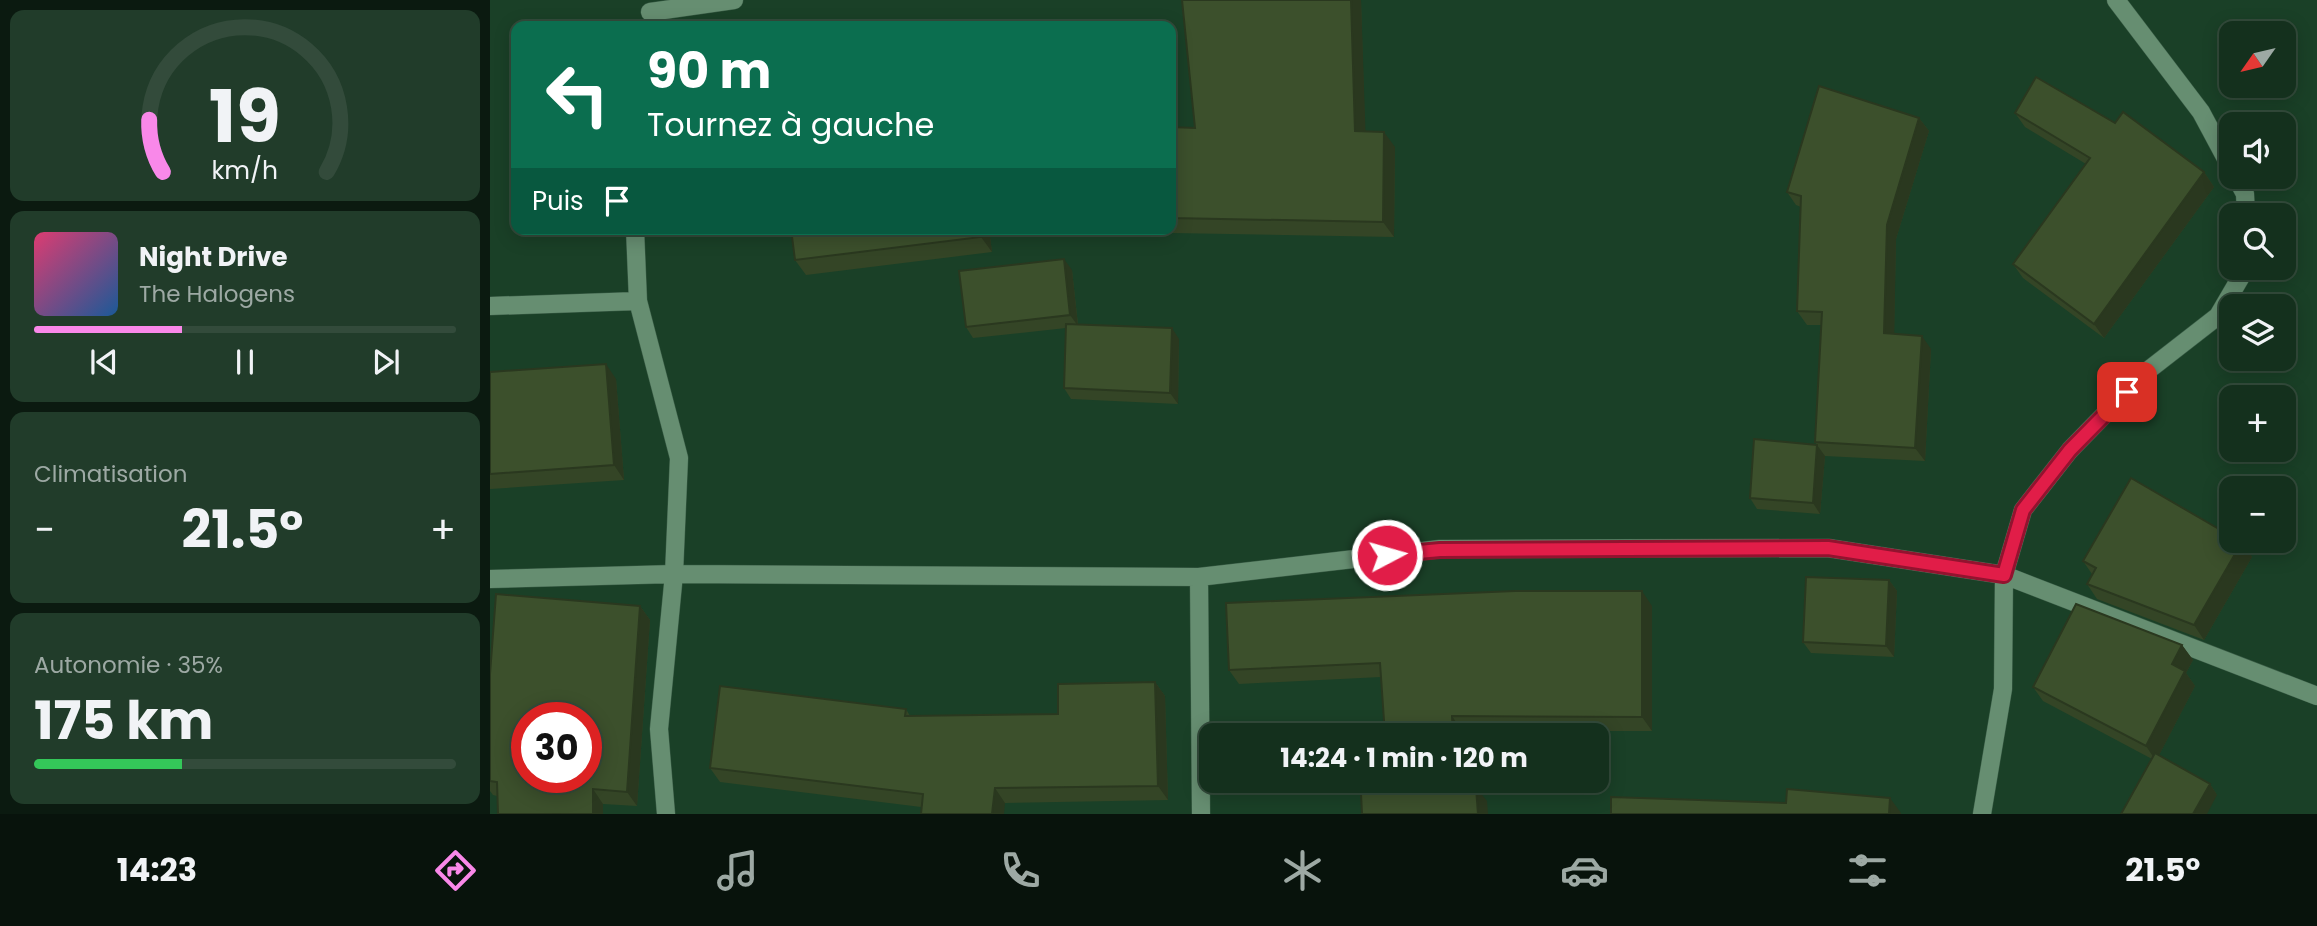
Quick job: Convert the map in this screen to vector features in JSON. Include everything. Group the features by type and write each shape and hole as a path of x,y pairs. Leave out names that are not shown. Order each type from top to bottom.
{"street":[{"path":"650,13 734,0"},
{"path":"2116,0 2201,112 2219,146"},
{"path":"635,235 638,301 679,458 674,574 659,729 666,814"},
{"path":"1982,814 2003,689 2004,575 2023,510 2070,450 2146,372 2218,316 2239,280"},
{"path":"490,306 638,301"},
{"path":"490,579 674,574 1199,576 1440,550 1828,548 2004,575 2317,696"},
{"path":"1199,576 1201,814"}],"building":[{"path":"1182,0 1351,0 1355,131 1384,132 1383,222 1176,218 1176,127 1195,128"},
{"path":"2036,77 2115,123 2123,112 2204,172 2094,324 2013,264 2090,158 2015,113"},
{"path":"1819,86 1919,118 1887,225 1884,333 1922,336 1915,448 1815,442 1822,312 1797,311 1801,196 1787,192"},
{"path":"792,235 981,235 981,237 795,260"},
{"path":"1064,259 1070,315 966,327 959,271"},
{"path":"1066,324 1172,328 1170,393 1064,388"},
{"path":"606,364 614,465 490,474 490,372"},
{"path":"1754,439 1817,445 1813,503 1750,498"},
{"path":"2131,478 2219,529 2219,553 2236,553 2194,625 2087,584 2096,568 2083,561"},
{"path":"1806,577 1889,580 1886,646 1803,642"},
{"path":"1515,591 1642,591 1642,717 1452,716 1452,723 1384,723 1380,663 1229,670 1226,603"},
{"path":"496,594 640,606 627,792 602,790 602,702 511,702 511,793 593,793 593,814 498,814 497,782 490,781 490,674"},
{"path":"2076,604 2182,645 2172,664 2185,671 2146,746 2033,687"},
{"path":"1155,682 1158,786 995,788 992,814 921,814 923,794 710,768 720,686 906,709 905,716 1058,714 1058,684"},
{"path":"2155,753 2210,784 2193,814 2121,814"},
{"path":"1787,789 1890,798 1889,814 1611,814 1611,797 1786,803"},
{"path":"1476,793 1478,814 1362,814 1361,794"}],"route":[{"path":"1387,555 1440,550 1828,548 2004,575 2023,510 2070,450 2127,392"}]}
